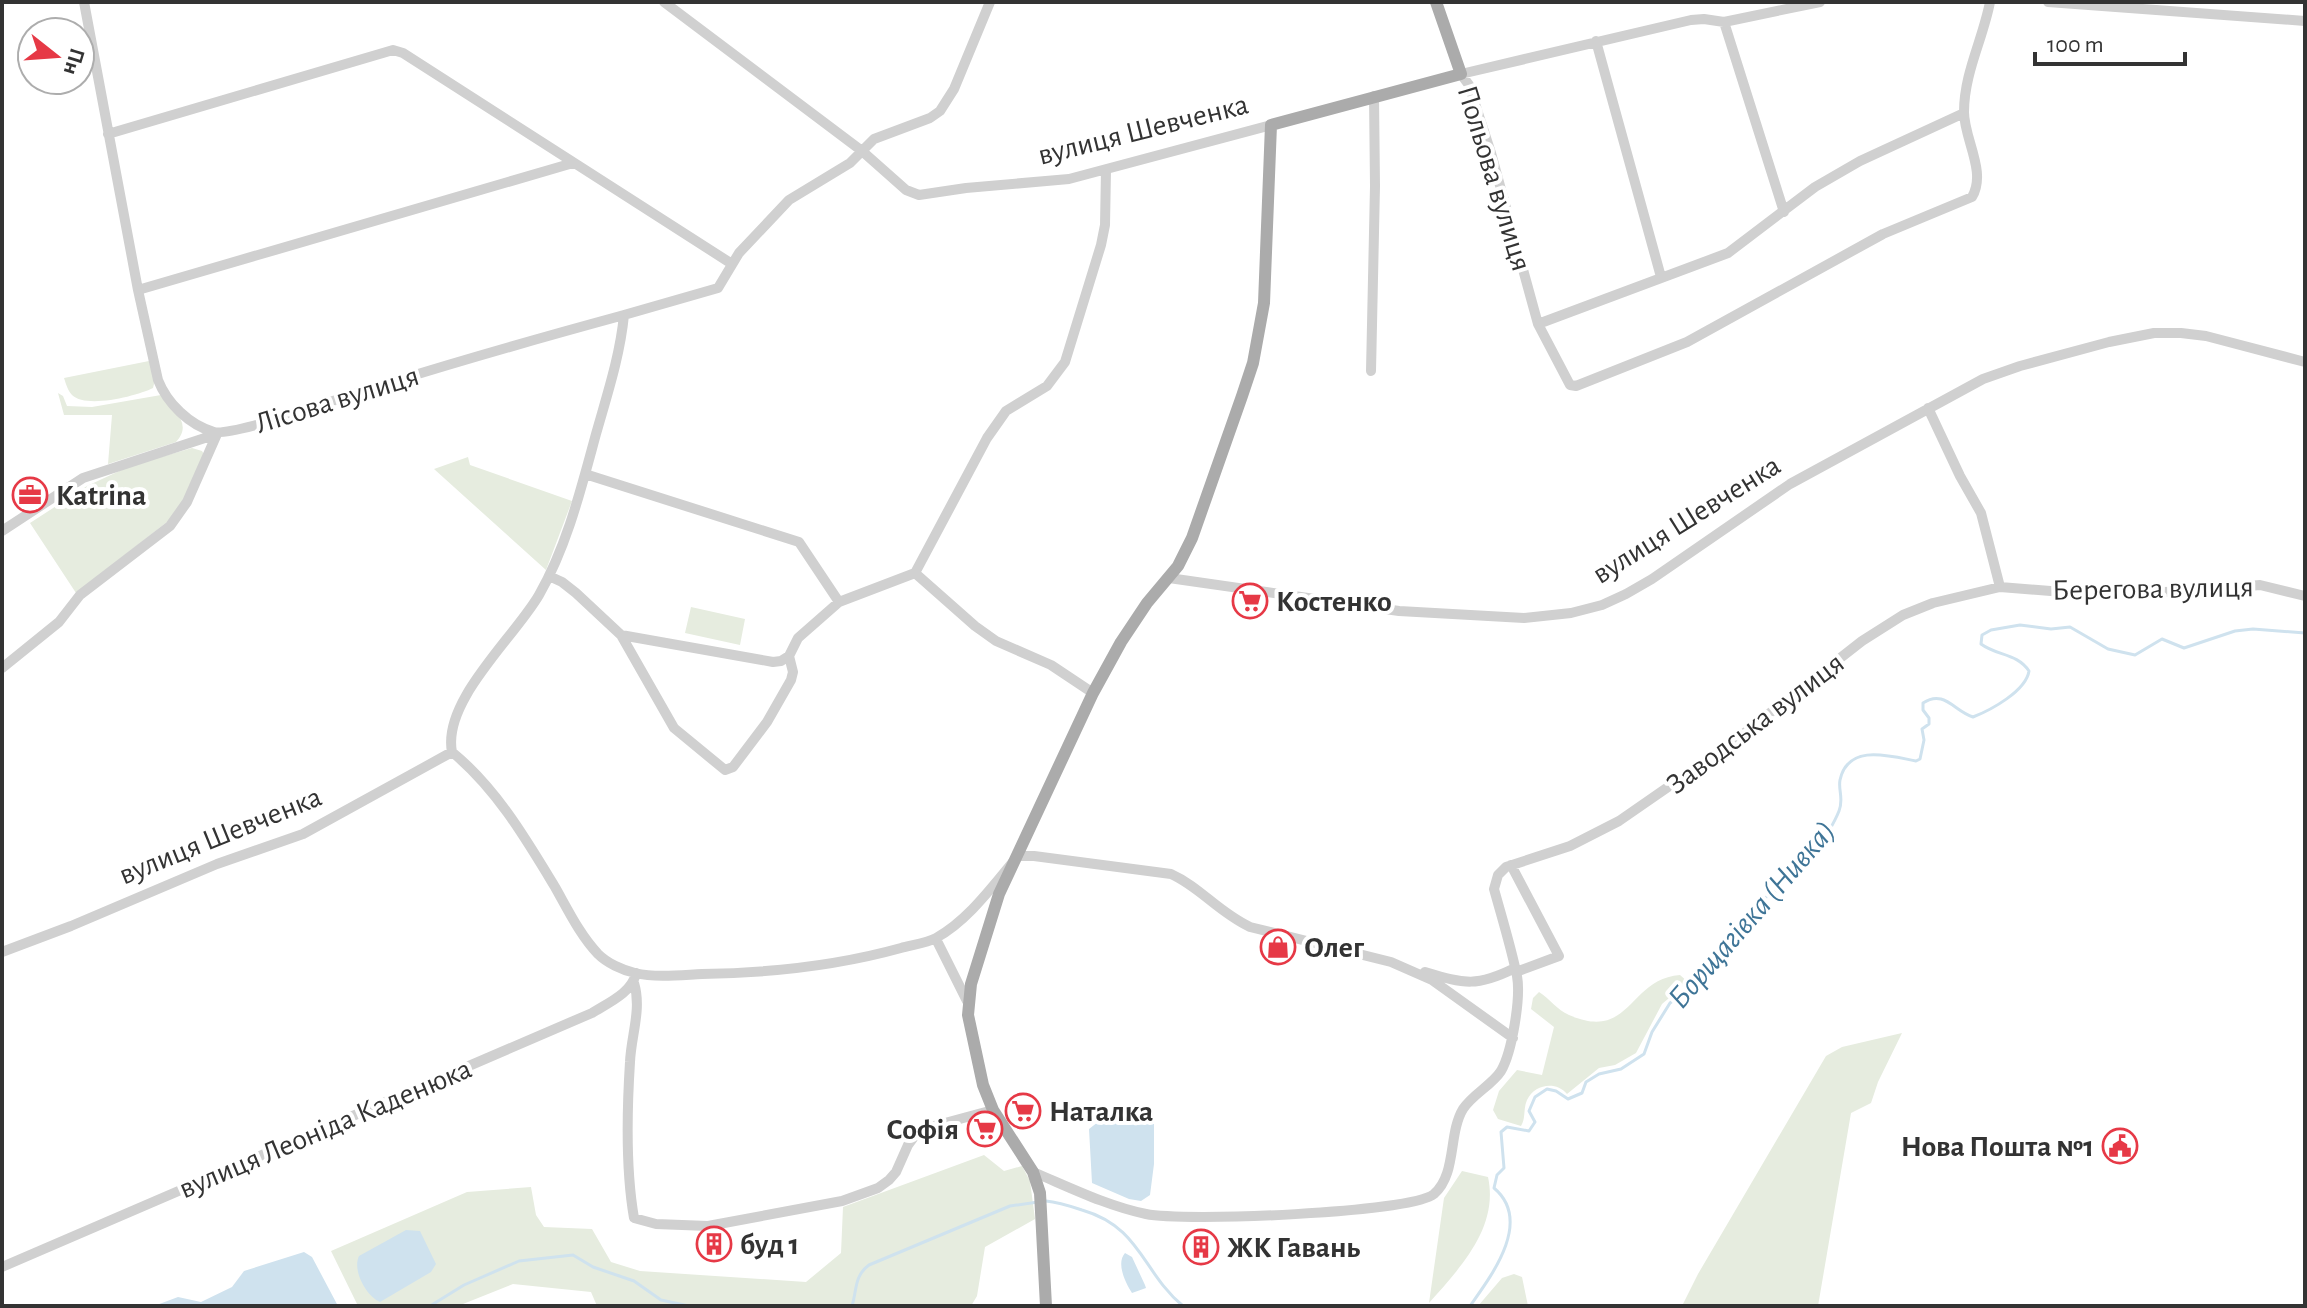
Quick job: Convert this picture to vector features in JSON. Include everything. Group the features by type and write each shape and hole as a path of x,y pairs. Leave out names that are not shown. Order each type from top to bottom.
{"main road":[{"path":"1271,125 1461,74 1436,2"},
{"name":"вулиця Шевченка","path":"1046,1306 1040,1193 1033,1172 993,1110 975,1057 967,1001 999,894 1093,693 1135,621 1169,578 1192,538 1253,363 1264,303 1271,125"}],"street":[{"name":"Лісова вулиця","path":"84,2 138,290 163,391 193,423 217,434 284,418 487,353 718,288 751,238 789,200 850,163 874,139 930,118 940,111 954,89 990,2"},
{"name":"вулиця Шевченка","path":"664,2 684,14 862,151 906,190 919,195 1052,182 1271,125"},
{"path":"684,14 692,2"},
{"name":"Польова вулиця","path":"1820,2 1724,22 1691,20 1461,74 1469,85 1491,153 1538,324 1568,384 1576,386 1687,342 1838,257 1922,217 1967,201 1976,191 1976,173 1964,113"},
{"path":"1538,324 1728,253 1815,187 1860,161 1964,113 1973,54 1987,20 1990,2"},
{"path":"2048,2 2305,21"},
{"path":"1724,22 1784,212"},
{"path":"1596,41 1661,277"},
{"path":"108,134 393,50 403,53 732,264"},
{"path":"1371,371 1374,96"},
{"path":"138,290 573,163"},
{"path":"621,635 781,661 789,656 798,638 839,602 915,573 987,438 1006,411 1047,386 1065,362 1103,235 1106,170"},
{"path":"452,752 451,727 458,709 537,598 572,518 616,360 624,315"},
{"name":"вулиця Шевченка","path":"1169,578 1399,611 1524,618 1571,613 1602,605 1626,594 1790,484 1983,379 2020,366 2154,333 2206,336 2305,362"},
{"path":"1928,408 1981,513 2000,587"},
{"path":"2,531 83,478 217,434"},
{"path":"2,668 59,622 80,595 170,526 187,502 217,434"},
{"path":"585,474 799,542 839,602"},
{"path":"915,573 996,641 1051,665 1093,693"},
{"path":"549,576 576,593 621,635 674,728 725,770 733,767 767,722 791,680 793,672 789,656"},
{"name":"Берегова вулиця","path":"2000,587 2137,593 2260,585 2305,596"},
{"name":"Заводська вулиця","path":"1511,865 1570,846 1619,821 1721,751 1862,641 1903,615 1933,603 2000,587"},
{"name":"вулиця Шевченка","path":"2,952 217,864 303,834 452,752 491,791 533,850 581,932 599,955 635,978 811,967 862,959 936,939 970,910 1018,856"},
{"path":"1018,856 1171,874 1231,918 1250,927 1466,982 1482,982 1516,970 1559,956 1511,865 1498,875 1494,889 1516,970 1518,980 1513,1038 1500,1072 1462,1110 1442,1183 1434,1194 1422,1201 1359,1209 1183,1218 1137,1212 1033,1172"},
{"name":"вулиця Шевченка","path":"936,939 967,1001"},
{"path":"1391,962 1432,980 1513,1038"},
{"path":"635,978 638,997 630,1060 628,1120 634,1218 656,1224 708,1226 732,1219 842,1201 878,1188 889,1180 919,1130 993,1110"},
{"name":"вулиця Леоніда Каденюка","path":"2,1267 592,1013 616,998 635,978"}],"shaded area":[{"path":"149,361 155,380 153,388 124,397 100,401 79,399 71,393 64,378"},
{"path":"58,393 63,396 67,406 92,407 161,395 180,417 183,429 176,442 108,464 112,415 64,415"},
{"path":"192,448 202,451 205,456 176,515 76,593 30,523 87,486 130,466"},
{"path":"468,457 470,465 572,501 546,570 434,469"},
{"path":"691,607 745,619 740,645 685,633"},
{"path":"1680,975 1688,982 1662,1004 1636,1053 1615,1065 1599,1068 1567,1094 1552,1086 1535,1090 1527,1100 1521,1126 1498,1119 1493,1110 1499,1091 1517,1070 1542,1075 1554,1027 1531,1009 1533,998 1539,992 1569,1015 1589,1021 1605,1021 1618,1015 1649,987 1663,979"},
{"path":"1902,1033 1871,1103 1851,1113 1818,1306 1682,1306 1826,1056 1842,1047"},
{"path":"984,1155 1004,1171 1022,1166 1030,1181 1035,1219 985,1247 977,1296 971,1306 597,1306 591,1292 513,1284 458,1306 358,1306 331,1251 467,1192 531,1187 536,1215 544,1227 592,1229 611,1262 640,1271 806,1282 841,1253 843,1207"},
{"path":"1462,1171 1488,1177 1488,1213 1474,1246 1429,1303 1444,1198"},
{"path":"1514,1274 1522,1277 1528,1306 1478,1306 1502,1278"}],"water":[{"path":"1118,1116 1151,1119 1154,1122 1150,1195 1141,1201 1092,1183 1089,1129 1098,1122"},
{"path":"406,1230 420,1231 436,1264 431,1272 380,1302 362,1282 357,1268 359,1256"},
{"path":"304,1252 312,1257 338,1306 154,1306 178,1297 201,1302 232,1287 244,1271"},
{"path":"1125,1253 1132,1257 1146,1288 1132,1293 1121,1267"}],"waterway":[{"name":"Борщагівка (Нивка)","path":"1470,1306 1498,1264 1509,1232 1510,1216 1505,1201 1494,1188 1497,1175 1504,1168 1501,1132 1507,1127 1529,1131 1535,1122 1529,1111 1535,1097 1547,1089 1568,1099 1582,1093 1586,1082 1599,1074 1621,1069 1644,1054 1652,1032 1670,1003 1699,982 1745,927 1758,902 1782,884 1784,869 1822,841 1839,811 1840,780 1844,768 1852,761 1871,755 1916,761 1920,759 1924,740 1922,729 1929,724 1923,703 1937,698 1973,717 1998,705 2022,686 2029,671 2019,661 1981,644 1982,635 1991,630 2020,625 2051,629 2070,627 2108,649 2135,655 2162,639 2184,648 2235,631 2253,629 2305,633"},
{"name":"Борщагівка (Нивка)","path":"1046,1201 1082,1210 1117,1227 1169,1293 1183,1306"},
{"name":"Борщагівка (Нивка)","path":"852,1306 858,1279 869,1265 1010,1206 1038,1202"},
{"name":"Борщагівка (Нивка)","path":"430,1306 464,1285 519,1261 573,1255 593,1267 634,1281 661,1300 689,1306"}],"place":[{"name":"Katrina","path":"30,495"},
{"name":"Костенко","path":"1250,601"},
{"name":"Олег","path":"1278,947"},
{"name":"Наталка","path":"1023,1111"},
{"name":"Софія","path":"985,1129"},
{"name":"Нова Пошта №1","path":"2120,1146"},
{"name":"буд 1","path":"714,1244"},
{"name":"ЖК Гавань","path":"1201,1247"}]}
